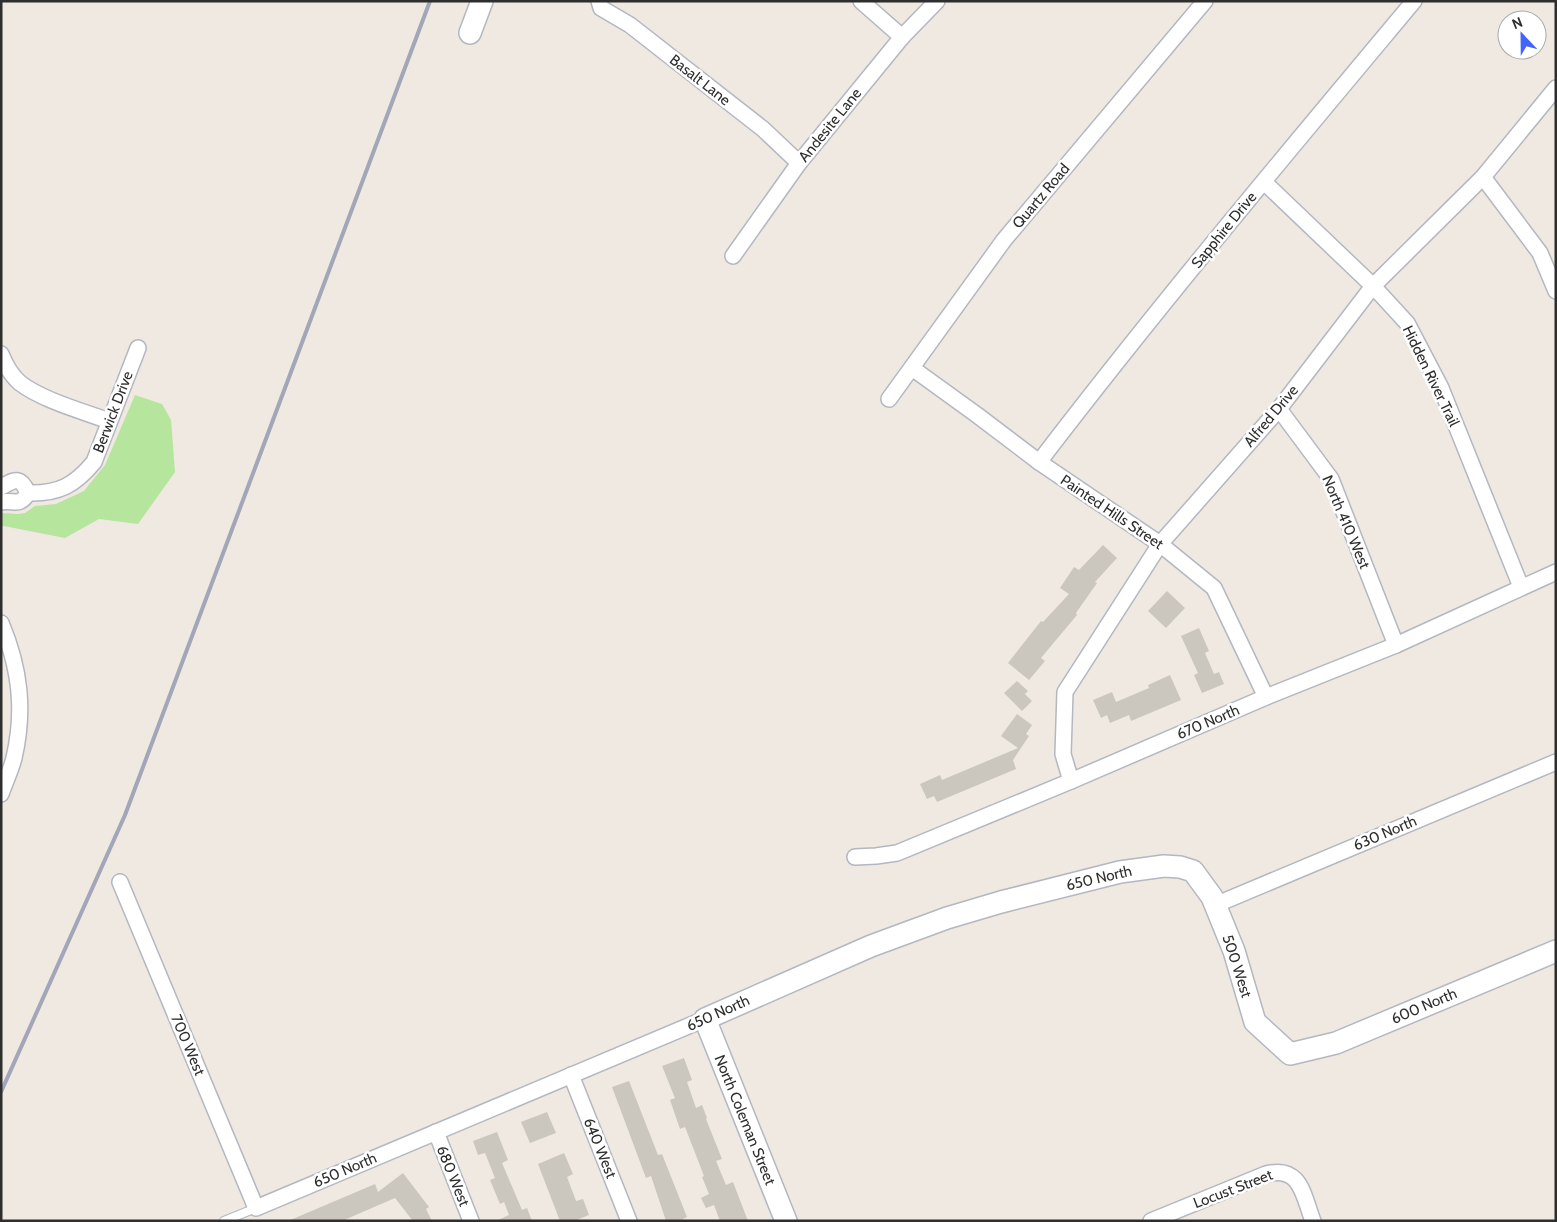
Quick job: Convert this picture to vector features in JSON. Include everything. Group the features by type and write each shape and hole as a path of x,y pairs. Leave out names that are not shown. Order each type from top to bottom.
{"street":[{"path":"470,33 482,1"},
{"name":"Basalt Lane","path":"599,1 601,8 630,25 763,129 799,163"},
{"path":"861,1 902,37"},
{"name":"Andesite Lane","path":"733,256 799,163 902,37 937,1"},
{"name":"Quartz Road","path":"890,399 1004,240 1205,1"},
{"name":"Sapphire Drive","path":"1039,462 1096,388 1414,1"},
{"name":"Alfred Drive","path":"1072,781 1064,754 1065,692 1160,544 1279,409 1374,286 1483,177 1556,88"},
{"path":"1483,177 1540,253 1556,291"},
{"name":"Hidden River Trail","path":"1264,182 1374,286 1407,323 1441,388 1522,587"},
{"name":"Berwick Drive","path":"1,502 5,501 16,504 24,499 28,493 42,493 65,488 82,477 94,462 138,348"},
{"path":"1,354 5,364 19,382 39,394 109,420"},
{"name":"Painted Hills Street","path":"912,368 1039,462 1160,544 1214,588 1266,697"},
{"name":"North 410 West","path":"1279,409 1331,479 1396,644"},
{"path":"1,487 13,480 20,481 25,485 28,493"},
{"name":"670 North","path":"856,857 897,853 1396,644 1556,572"},
{"path":"1,623 16,667 20,721 14,759 1,794"},
{"name":"630 North","path":"1215,905 1556,762"},
{"name":"650 North","path":"256,1208 705,1019 871,946 947,918 1001,902 1120,872 1164,866 1180,866 1193,871"},
{"name":"500 West","path":"1193,871 1212,897 1234,950 1255,1022 1290,1054"},
{"name":"700 West","path":"120,882 256,1208"},
{"name":"600 North","path":"1290,1054 1336,1042 1556,951"},
{"name":"North Coleman Street","path":"705,1019 786,1221"},
{"name":"640 West","path":"571,1075 629,1221"},
{"name":"680 West","path":"436,1132 471,1221"},
{"name":"Locust Street","path":"1152,1221 1277,1171 1287,1172 1295,1178 1313,1221"}],"lane":[{"path":"224,1221 256,1208"}],"green space":[{"path":"135,395 162,404 171,420 175,472 138,524 99,519 65,538 1,527 1,513 25,513 35,506 56,504 84,491 105,465"}],"building":[{"path":"1103,545 1117,558 1095,582 1097,583 1076,613 1077,615 1041,658 1045,661 1029,680 1008,663 1041,621 1043,622 1069,594 1060,588 1074,567 1079,570"},
{"path":"1167,591 1185,608 1166,628 1148,611"},
{"path":"1199,628 1209,651 1205,653 1214,674 1219,672 1224,684 1202,693 1194,675 1198,673 1181,636"},
{"path":"1170,675 1181,700 1131,721 1129,715 1110,723 1107,715 1101,718 1093,700 1112,692 1116,702 1149,688 1148,685"},
{"path":"1017,681 1028,691 1025,694 1032,701 1022,711 1004,693"},
{"path":"1017,714 1032,725 1026,734 1029,736 1013,760 1016,769 937,802 934,796 927,799 920,784 940,775 942,780 1018,748 1001,736"},
{"path":"684,1058 692,1080 687,1082 696,1108 702,1105 722,1159 716,1161 726,1185 733,1182 748,1221 720,1221 714,1205 706,1208 701,1198 709,1194 702,1177 704,1176 685,1127 680,1129 670,1100 675,1098 662,1066"},
{"path":"629,1081 658,1155 662,1154 687,1217 679,1221 666,1221 651,1176 646,1178 612,1087"},
{"path":"547,1112 556,1133 530,1143 521,1122"},
{"path":"497,1132 508,1160 502,1163 522,1210 527,1208 532,1221 496,1221 509,1215 504,1202 500,1204 490,1180 495,1178 485,1153 478,1155 473,1141"},
{"path":"564,1153 573,1174 567,1177 576,1201 583,1199 589,1215 574,1221 560,1221 538,1164"},
{"path":"403,1173 429,1207 426,1209 432,1221 413,1221 395,1198 342,1221 288,1221 375,1184 378,1192"}],"railway":[{"path":"1,1092 125,815 430,1"}]}
